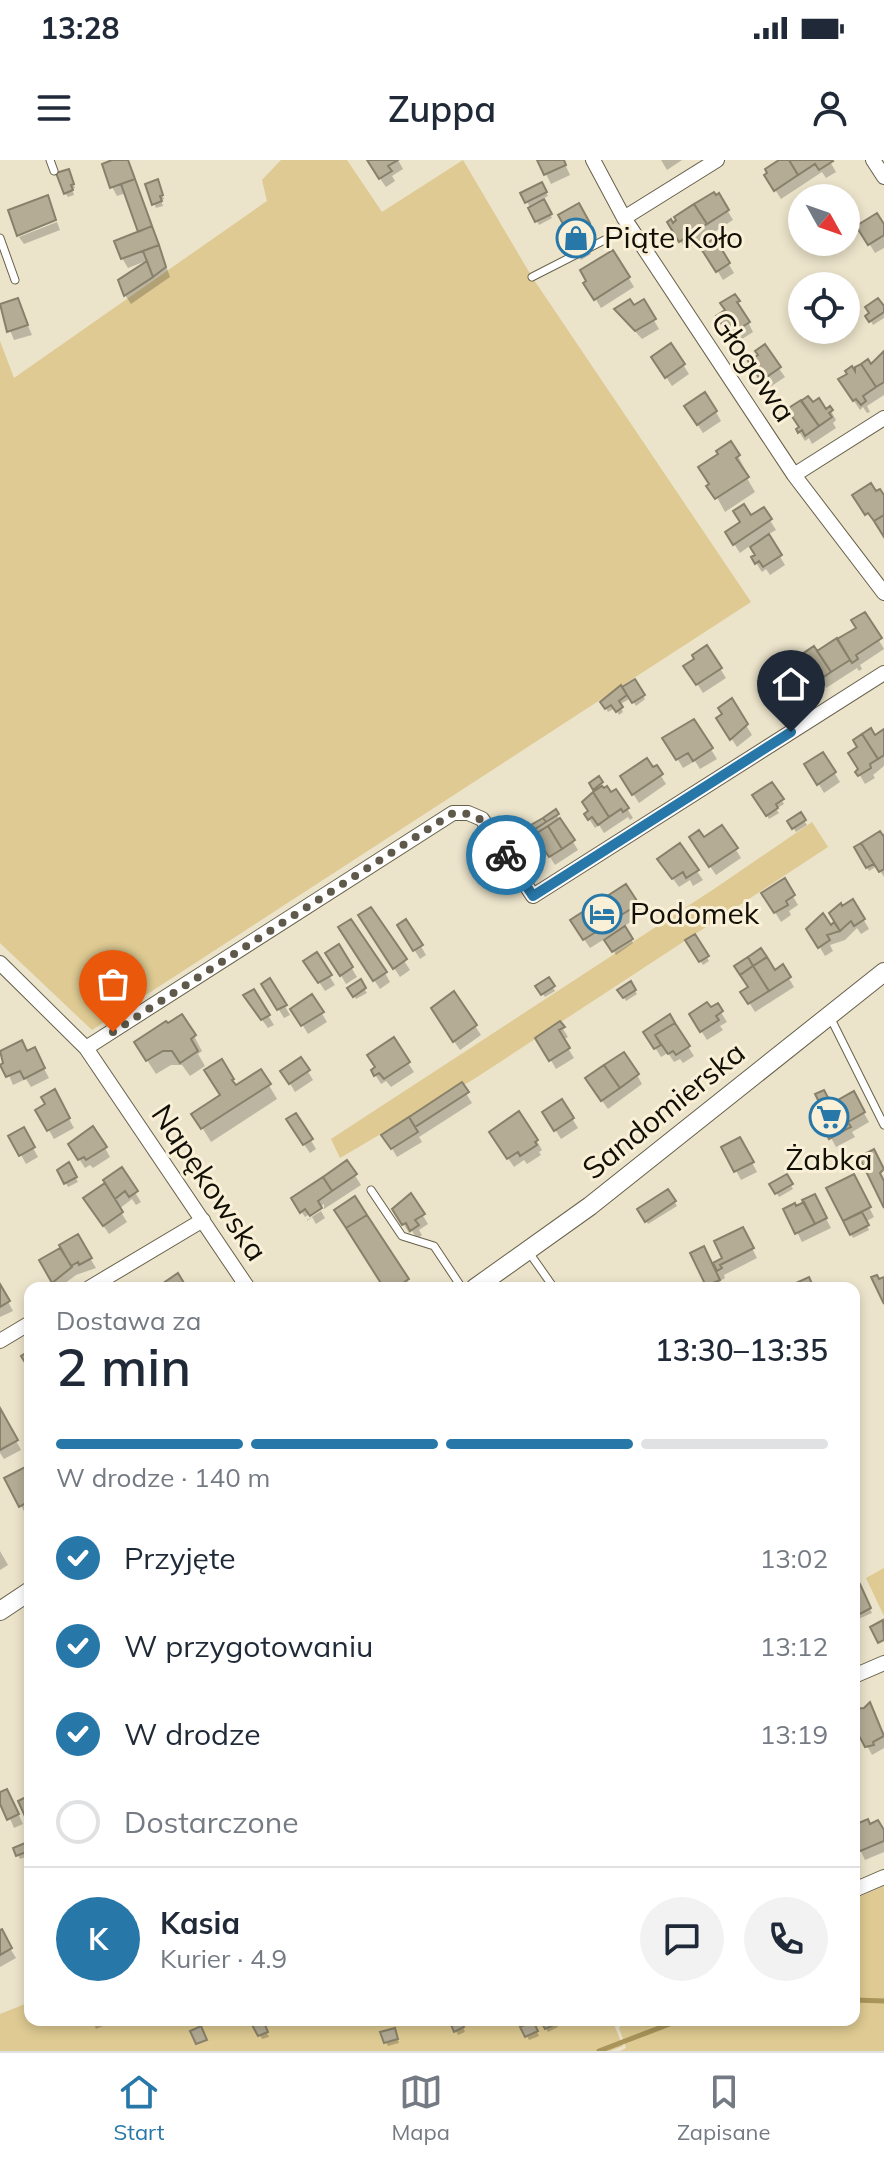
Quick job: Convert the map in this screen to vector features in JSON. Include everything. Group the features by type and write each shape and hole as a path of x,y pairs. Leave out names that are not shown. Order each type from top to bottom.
{"street":[{"name":"Głogowa","path":"593,160 627,222 794,475 884,593"},
{"path":"627,222 717,160"},
{"path":"873,160 884,177"},
{"path":"794,475 884,418"},
{"path":"86,1048 453,813 468,813 482,819 533,896 884,673"},
{"name":"Napękowska","path":"0,963 86,1048 244,1282"},
{"name":"Sandomierska","path":"484,1282 590,1206 884,972"},
{"path":"99,1282 203,1220"},
{"path":"0,1341 24,1327"},
{"path":"0,1611 24,1595"},
{"path":"860,1673 884,1663"},
{"path":"860,1887 884,1877"}],"lane":[{"path":"50,160 54,171"},
{"path":"532,277 627,222"},
{"path":"0,238 15,280"},
{"path":"829,1015 884,1125"},
{"path":"371,1190 402,1236 434,1246 458,1282"},
{"path":"528,1251 550,1282"}],"shaded area":[{"path":"281,160 347,160 382,212 463,160 532,277 751,602 92,1030 0,943 0,341 14,378 267,201 262,180"},
{"path":"812,822 828,847 474,1079 340,1158 331,1139"},
{"path":"884,1568 884,1616 866,1578"},
{"path":"884,1886 884,2051 620,2051 626,2048 621,2026 860,2026 860,1896"},
{"path":"24,2004 24,2026 615,2026 623,2046 610,2051 0,2051 0,2014"}],"building":[{"path":"112,160 128,160 135,179 110,188 102,164"},
{"path":"367,160 398,160 388,166 392,171 379,179"},
{"path":"537,160 564,160 566,165 544,175"},
{"path":"779,160 789,160 798,175 774,191 764,175 767,173 765,169"},
{"path":"789,160 833,161 819,170 815,164 798,175"},
{"path":"69,169 73,190 64,194 56,173"},
{"path":"135,179 152,226 138,232 121,184"},
{"path":"158,179 162,201 152,205 145,184"},
{"path":"542,182 547,192 525,203 520,193"},
{"path":"714,192 716,195 719,193 729,210 707,224 694,204"},
{"path":"48,195 56,220 17,236 8,210"},
{"path":"544,199 552,214 535,222 528,208"},
{"path":"579,203 590,223 569,235 558,215"},
{"path":"694,204 707,224 679,242 667,222 671,219 673,223 676,220 674,217"},
{"path":"877,213 884,224 884,235 868,245 860,232 860,224"},
{"path":"152,226 159,245 121,259 114,241"},
{"path":"580,231 585,239 571,247 566,239"},
{"path":"715,238 730,263 716,272 700,247"},
{"path":"159,245 166,267 153,277 143,251"},
{"path":"613,250 630,277 594,300 583,283 586,281 580,270"},
{"path":"147,261 153,277 124,296 118,280"},
{"path":"735,294 750,322 729,335 716,316 725,310 720,303"},
{"path":"18,298 28,325 7,332 0,304"},
{"path":"878,298 884,312 869,322 865,307"},
{"path":"630,299 634,305 644,299 656,319 635,331 614,309"},
{"path":"671,343 685,364 665,378 651,357"},
{"path":"765,344 781,367 761,381 748,361 758,355 755,351"},
{"path":"884,351 884,382 876,387 861,364 868,359 871,364"},
{"path":"861,364 876,387 863,396 866,401 861,405 856,399 853,401 838,379 847,374 845,371 852,366 855,371 855,367"},
{"path":"705,392 717,411 697,425 684,406"},
{"path":"808,396 813,402 819,398 826,409 830,406 833,410 829,413 832,417 819,426 801,401"},
{"path":"801,400 819,426 805,436 802,430 798,433 796,429 799,427 787,409"},
{"path":"731,441 740,455 736,458 749,477 715,499 698,467"},
{"path":"871,483 876,491 880,489 884,495 884,515 874,521 868,513 865,515 852,495"},
{"path":"744,504 751,515 764,507 772,519 733,545 725,532 740,522 733,511"},
{"path":"884,515 884,537 874,521"},
{"path":"769,534 782,555 763,567 759,561 755,564 751,557 755,555 750,547"},
{"path":"865,612 882,638 856,655 858,659 852,663 837,639 856,628 851,620"},
{"path":"837,638 850,660 831,672 817,651"},
{"path":"707,645 722,668 696,685 683,666"},
{"path":"814,646 831,672 819,680 816,675 811,678 800,662 805,658 802,654"},
{"path":"789,663 803,687 788,696 790,699 774,706 758,681"},
{"path":"635,679 645,695 632,703 622,687"},
{"path":"621,685 627,695 619,701 623,707 616,712 611,705 605,709 600,702"},
{"path":"732,698 748,724 730,740 716,718 722,714 718,708"},
{"path":"694,719 713,748 693,761 688,753 676,760 662,738"},
{"path":"871,728 875,735 884,729 884,755 878,759 862,734"},
{"path":"862,734 878,759 858,776 855,772 858,769 848,753 857,747 853,740"},
{"path":"823,752 836,772 817,785 804,764"},
{"path":"647,758 663,774 632,795 620,776"},
{"path":"599,776 603,782 593,790 589,783"},
{"path":"772,782 784,799 776,804 778,808 766,816 752,795"},
{"path":"607,786 611,792 616,789 629,808 609,817 593,792"},
{"path":"593,792 609,817 598,825 592,817 588,820 584,814 588,811 582,802"},
{"path":"556,809 559,814 546,822 543,818"},
{"path":"801,812 806,820 792,829 787,821"},
{"path":"543,818 546,822 532,831 529,826"},
{"path":"560,818 575,840 562,849 548,826"},
{"path":"722,825 738,848 709,867 689,837 699,830 704,837"},
{"path":"548,826 562,849 549,857 534,835"},
{"path":"880,831 884,837 884,869 879,872 861,843"},
{"path":"680,843 699,870 686,878 683,872 672,879 657,859"},
{"path":"861,843 874,864 866,868 854,847"},
{"path":"785,878 795,895 786,901 788,905 774,913 761,893"},
{"name":"Podomek","path":"626,884 639,904 618,917 620,921 583,940 570,920"},
{"path":"853,899 865,919 854,926 851,921 840,931 829,913 841,903 842,906"},
{"path":"371,907 407,959 393,969 358,915"},
{"path":"823,913 831,925 834,922 840,931 827,935 830,940 818,948 806,929"},
{"path":"351,919 387,972 373,981 338,927"},
{"path":"406,919 423,945 413,951 397,925"},
{"path":"625,926 633,939 612,952 604,940"},
{"path":"695,934 709,956 699,962 685,940"},
{"path":"339,944 353,967 340,976 325,953"},
{"path":"761,948 767,957 753,966 748,957"},
{"path":"317,952 332,975 318,983 303,961"},
{"path":"748,957 753,966 740,975 734,966"},
{"path":"767,957 775,970 783,964 791,977 769,991 753,966"},
{"path":"753,966 769,991 748,1004 740,992 748,987 740,975"},
{"path":"549,977 555,986 541,995 535,986"},
{"path":"270,978 287,1005 277,1010 261,984"},
{"path":"361,979 366,988 353,997 347,988"},
{"path":"631,981 636,990 623,998 617,990"},
{"path":"254,989 270,1015 261,1020 243,995"},
{"path":"454,991 477,1025 453,1042 431,1008"},
{"path":"312,994 324,1012 301,1026 290,1009"},
{"path":"707,1002 711,1007 718,1003 723,1011 716,1016 719,1020 700,1032 689,1014"},
{"path":"182,1014 196,1035 191,1039 198,1051 180,1063 172,1051 163,1051 146,1061 134,1042"},
{"path":"670,1014 675,1023 655,1035 661,1045 654,1049 643,1032"},
{"path":"560,1021 565,1027 559,1030 570,1048 549,1061 535,1038"},
{"path":"675,1023 690,1046 676,1055 673,1051 668,1054 655,1035"},
{"path":"394,1037 410,1062 384,1079 379,1073 374,1076 371,1070 375,1067 367,1055"},
{"path":"22,1040 27,1051 35,1047 45,1068 24,1079 20,1071 6,1077 0,1065 3,1063 0,1051"},
{"path":"624,1052 639,1074 620,1088 604,1065"},
{"path":"301,1057 310,1070 289,1084 280,1071"},
{"path":"222,1059 236,1085 261,1069 271,1084 201,1129 191,1114 220,1095 204,1070"},
{"path":"604,1065 620,1088 601,1101 585,1078"},
{"path":"462,1082 469,1092 415,1127 409,1117"},
{"path":"55,1089 70,1118 47,1131 35,1110 45,1104 41,1097"},
{"path":"824,1090 845,1130 829,1139 818,1118 821,1106 815,1094"},
{"path":"854,1091 865,1112 848,1122 851,1127 845,1130 831,1104"},
{"path":"562,1099 574,1118 554,1131 542,1112"},
{"path":"519,1111 538,1140 535,1142 537,1145 520,1156 518,1152 507,1159 489,1132"},
{"path":"296,1113 313,1139 303,1145 286,1119"},
{"path":"409,1117 418,1132 391,1149 381,1135"},
{"path":"93,1126 107,1147 86,1160 84,1157 78,1160 68,1144"},
{"path":"24,1127 35,1147 19,1156 8,1136"},
{"path":"740,1137 754,1162 734,1172 721,1147"},
{"path":"874,1149 884,1169 880,1173 884,1181 884,1208 859,1157"},
{"path":"347,1160 357,1174 332,1191 323,1177"},
{"path":"69,1162 77,1177 64,1184 57,1170"},
{"path":"122,1167 138,1191 129,1197 125,1191 115,1199 103,1180"},
{"path":"787,1174 793,1184 775,1194 769,1184"},
{"path":"854,1174 871,1207 843,1221 826,1188"},
{"path":"323,1177 332,1191 318,1201 322,1208 310,1216 305,1209 300,1213 291,1198"},
{"path":"105,1183 123,1212 103,1226 83,1198"},
{"path":"668,1189 676,1201 645,1222 637,1209"},
{"path":"411,1193 425,1214 415,1220 419,1225 410,1231 392,1209"},
{"path":"815,1194 827,1218 815,1224 802,1200"},
{"path":"355,1196 367,1215 346,1228 334,1210"},
{"path":"804,1202 815,1224 795,1234 783,1209"},
{"path":"862,1212 869,1225 850,1235 843,1221"},
{"path":"367,1215 409,1279 404,1282 380,1282 346,1228"},
{"path":"743,1227 754,1248 720,1265 722,1268 717,1271 713,1263 722,1258 714,1241"},
{"path":"78,1234 92,1258 71,1266 59,1245"},
{"path":"704,1246 720,1280 704,1282 690,1253"},
{"path":"60,1248 72,1267 51,1282 39,1260"},
{"path":"178,1273 183,1282 165,1282"},
{"path":"877,1275 879,1279 884,1277 884,1304 871,1277"},
{"path":"0,1284 10,1301 0,1307"},
{"path":"0,1408 18,1440 0,1450"},
{"path":"24,1468 24,1504 19,1507 4,1478"},
{"path":"860,1584 871,1608 860,1614"},
{"path":"883,1620 884,1640 878,1643 870,1627"},
{"path":"870,1702 884,1736 873,1742 874,1745 865,1747 860,1737 860,1708"},
{"path":"7,1789 19,1814 7,1820 0,1804 0,1792"},
{"path":"24,1798 24,1814 18,1801"},
{"path":"868,1819 870,1824 878,1820 884,1830 884,1841 860,1851 860,1822"},
{"path":"24,1843 24,1853 16,1856 13,1848"},
{"path":"0,1930 12,1948 0,1955"},
{"path":"201,2026 207,2040 196,2044 190,2031"},
{"path":"253,2026 266,2026 268,2032 258,2036"},
{"path":"452,2026 464,2026 464,2027 454,2032"},
{"path":"536,2026 538,2031 525,2037 520,2027"},
{"path":"395,2028 398,2039 384,2043 380,2032"}],"waterway":[{"path":"860,2000 884,2001"},
{"path":"599,2051 664,2026"}],"way so far":[{"path":"113,1032 453,813 468,813 482,819 506,855"}],"place":[{"name":"Piąte Koło","path":"576,238"},
{"name":"Podomek","path":"602,914"},
{"name":"Żabka","path":"829,1117"}],"route":[{"path":"506,855 533,896 791,732"}]}
